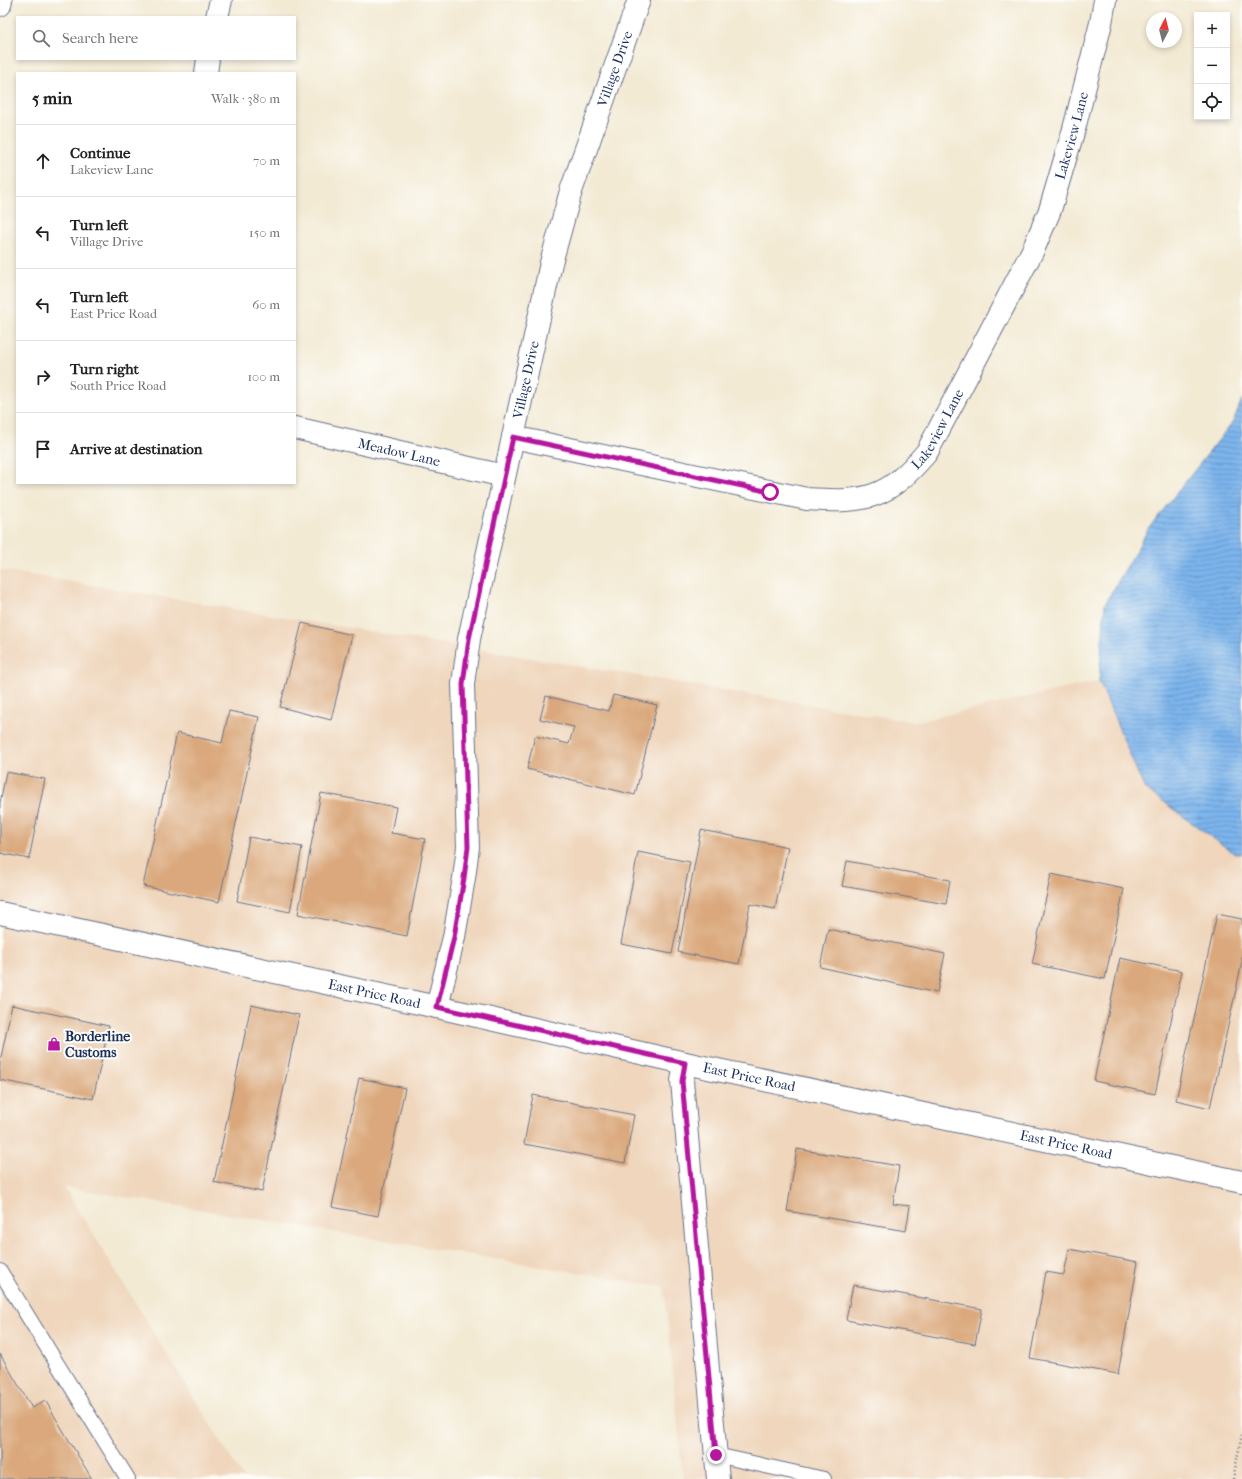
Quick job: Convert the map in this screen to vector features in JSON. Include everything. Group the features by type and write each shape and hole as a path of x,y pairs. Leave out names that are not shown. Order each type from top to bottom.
{"street":[{"path":"0,0 0,5"},
{"path":"217,16 221,0"},
{"name":"Village Drive","path":"437,1007 454,937 468,847 463,684 469,639 551,262 571,191 639,0"},
{"name":"Lakeview Lane","path":"513,437 807,499 839,501 868,498 891,487 910,472 927,452 1033,250 1050,210 1070,144 1101,23 1105,0"},
{"path":"206,72 208,60"},
{"name":"Meadow Lane","path":"296,428 504,476"},
{"name":"East Price Road","path":"0,913 437,1007 685,1063 1242,1182"},
{"path":"685,1063 682,1081 718,1479"}],"lane":[{"path":"0,1271 128,1479"},
{"path":"716,1455 824,1479"}],"path":[{"path":"1233,1479 1242,1434"}],"shaded area":[{"path":"0,570 915,722 1099,681 1144,788 1235,854 1242,854 1242,1479 683,1479 664,1287 64,1187 244,1479 0,1479"}],"water":[{"path":"1242,399 1242,854 1235,854 1144,788 1099,681 1105,604 1149,528 1233,422"}],"building":[{"path":"302,623 352,635 331,720 280,707"},
{"path":"613,695 657,705 635,795 527,769 535,736 569,744 574,727 540,719 546,696 609,711"},
{"path":"229,711 259,717 219,902 143,886 177,733 222,743"},
{"path":"6,772 45,779 29,859 0,853 0,803"},
{"path":"321,793 396,807 391,833 425,839 407,936 298,914"},
{"path":"701,830 788,847 775,909 750,904 739,964 678,952"},
{"path":"249,837 302,847 290,912 237,901"},
{"path":"638,852 690,862 672,954 621,944"},
{"path":"847,861 950,880 946,904 842,886"},
{"path":"1051,874 1124,889 1105,979 1032,964"},
{"path":"1217,914 1242,919 1242,962 1210,1108 1176,1100"},
{"path":"828,929 945,954 937,993 820,967"},
{"path":"1120,958 1182,971 1155,1094 1094,1081"},
{"name":"Borderline Customs","path":"12,1005 109,1026 93,1099 0,1080 0,1062"},
{"path":"251,1005 299,1015 262,1192 214,1182"},
{"path":"359,1078 405,1088 378,1216 332,1207"},
{"path":"533,1095 634,1115 625,1163 524,1144"},
{"path":"797,1149 899,1166 893,1204 910,1206 906,1231 787,1211"},
{"path":"1069,1249 1138,1262 1118,1374 1030,1358 1046,1272 1064,1275"},
{"path":"853,1285 982,1309 975,1344 846,1320"},
{"path":"0,1354 32,1408 45,1400 92,1479 0,1479"}],"place":[{"name":"Borderline Customs","path":"54,1044"}],"route":[{"path":"716,1455 682,1081 685,1063 437,1007 454,937 468,847 463,684 469,639 513,437 770,492"}]}
